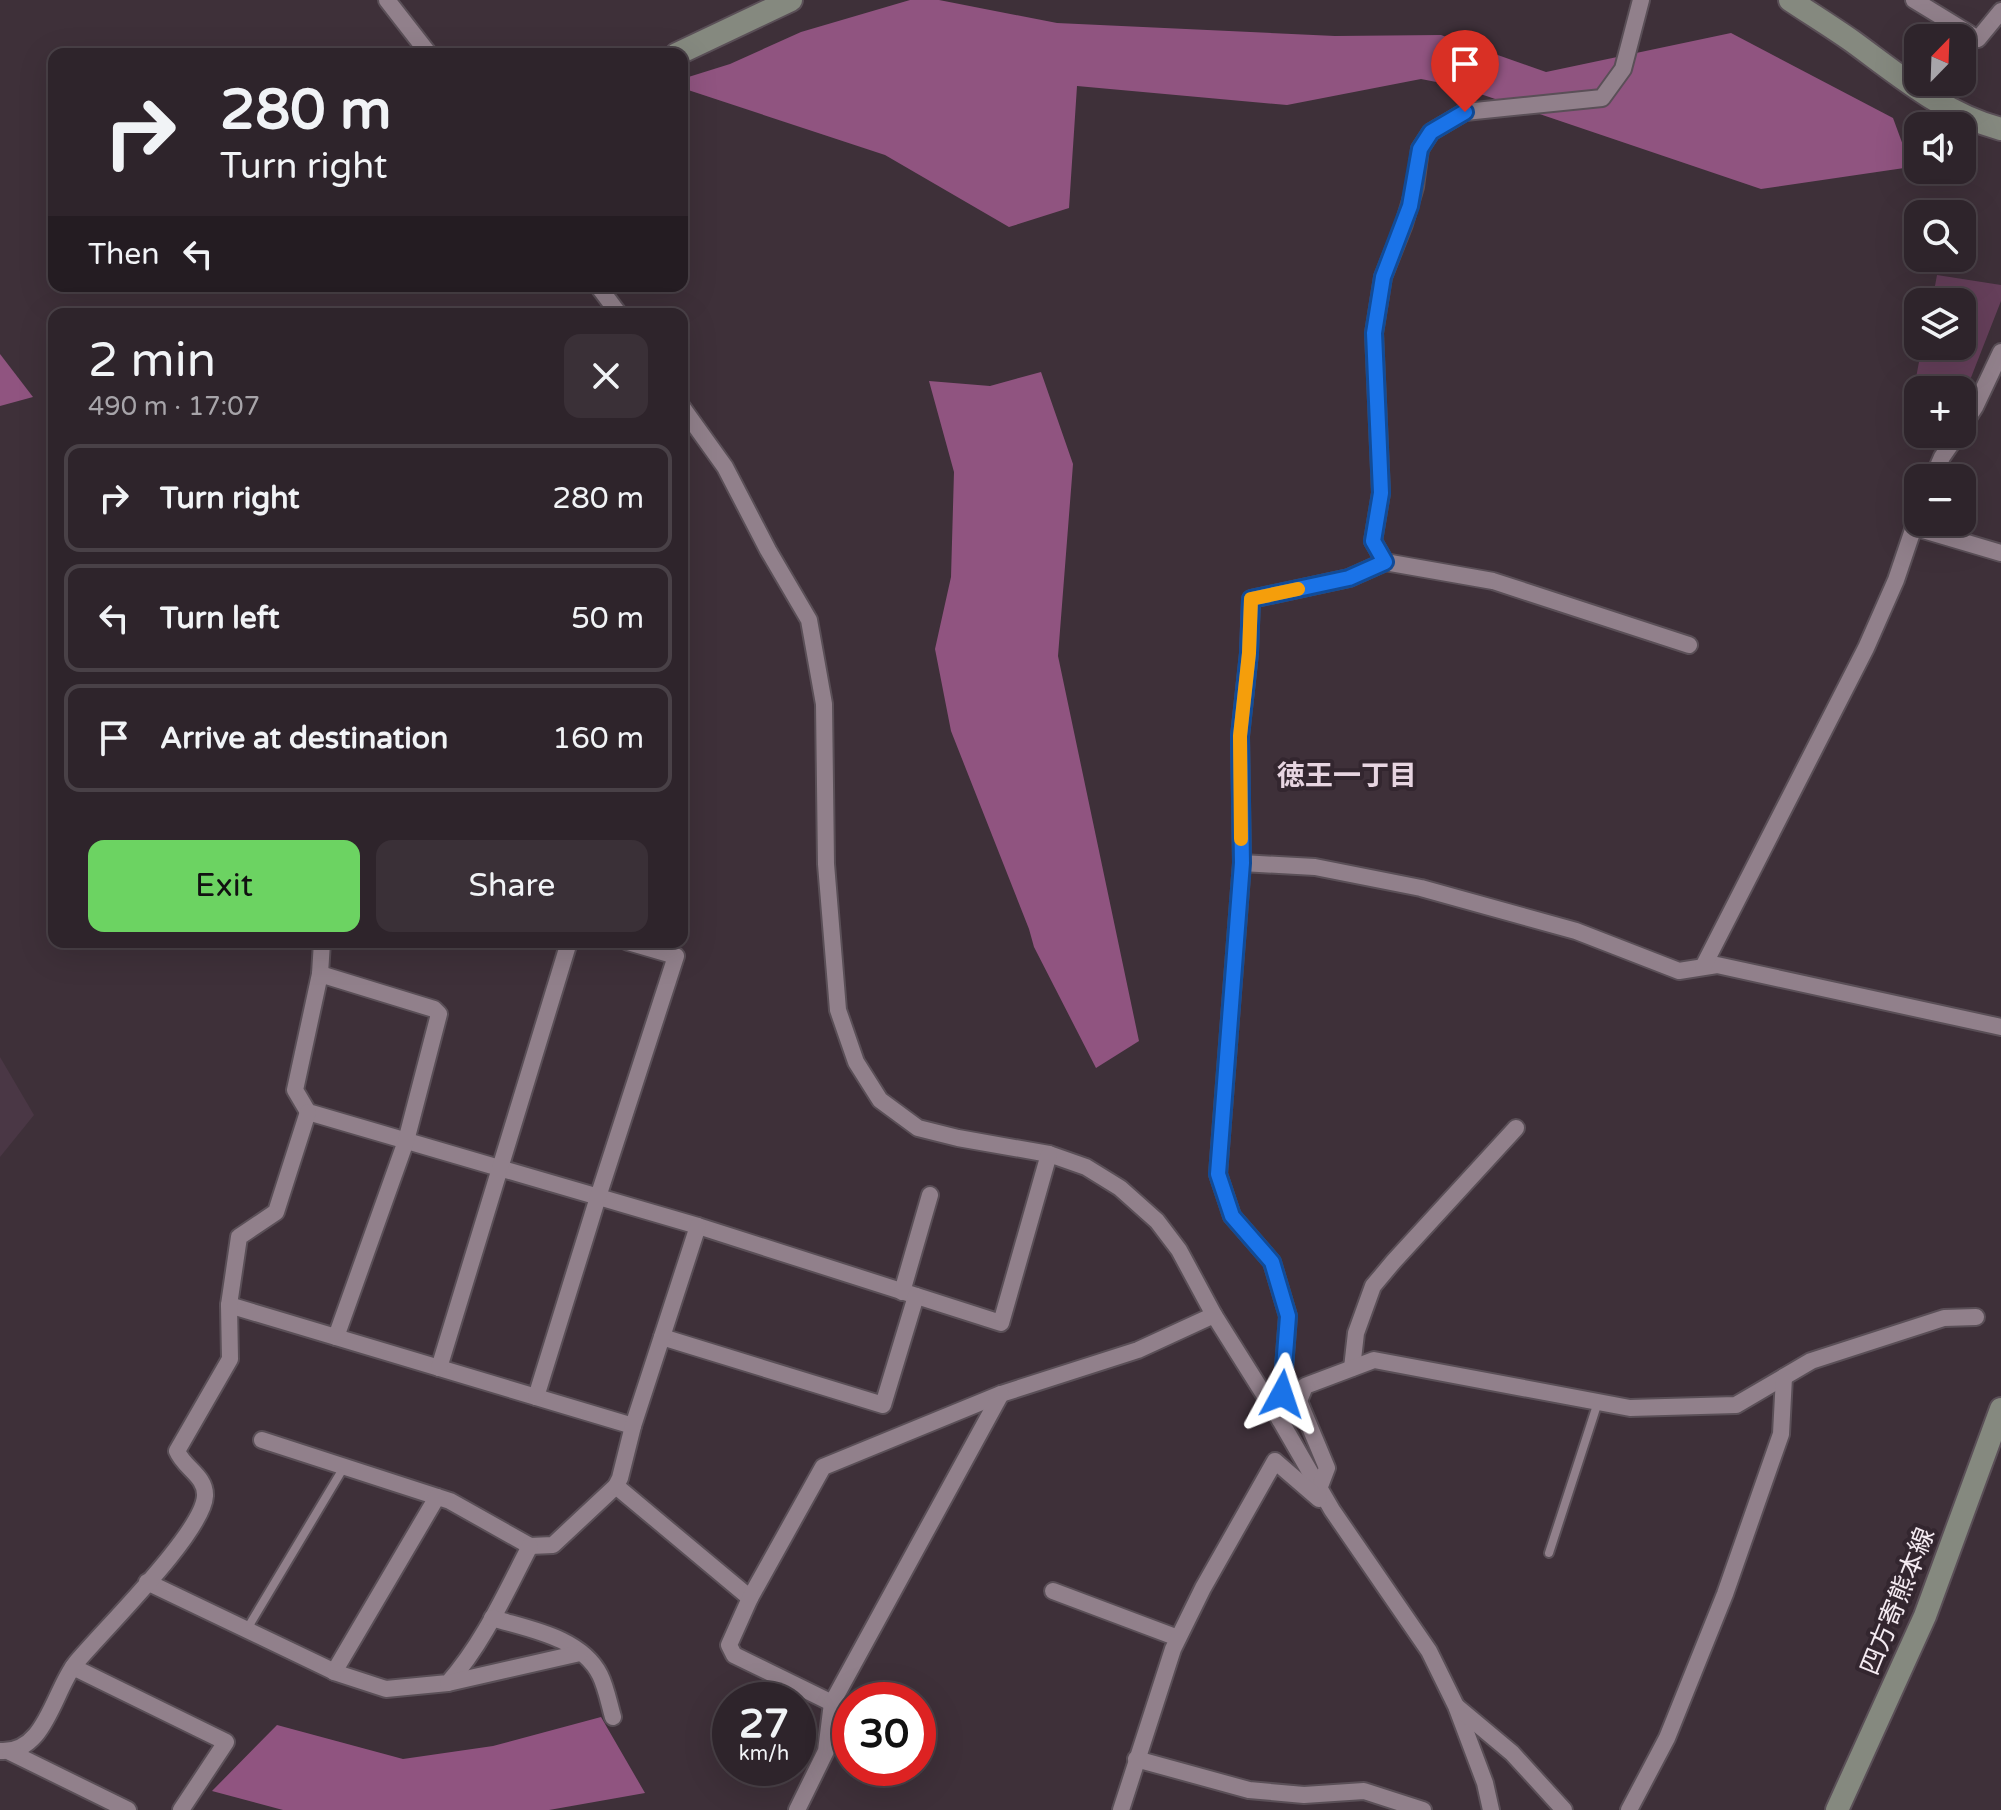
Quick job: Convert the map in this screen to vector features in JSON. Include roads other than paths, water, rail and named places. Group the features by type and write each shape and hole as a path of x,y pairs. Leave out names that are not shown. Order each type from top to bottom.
{"main road":[{"path":"688,49 791,0"},
{"path":"1790,0 1851,40 1912,86 1972,121 2001,129"},
{"name":"四方寄熊本線","path":"1837,1810 1925,1616 2001,1409"}],"street":[{"path":"387,0 424,48"},
{"path":"1385,562 1373,541 1381,493 1374,333 1383,277 1408,212 1420,149 1431,132 1465,112 1602,98 1623,69 1641,0"},
{"path":"1914,0 1937,6 1978,39 2001,11"},
{"path":"1976,405 2001,352"},
{"path":"688,415 725,467 809,620 824,704 826,864 838,1010 856,1062 880,1100 918,1128 1049,1154 1086,1167 1120,1188 1157,1221 1179,1250 1214,1315 1332,1510 1429,1651 1456,1706 1485,1783 1491,1810"},
{"path":"1703,967 1866,648 1896,580 1911,536"},
{"path":"1956,536 2001,553"},
{"path":"1280,1420 1288,1316 1272,1262 1232,1216 1218,1174 1242,863 1240,736 1251,599 1349,578 1385,562 1493,581 1689,645"},
{"path":"1242,863 1315,867 1421,888 1576,931 1679,971 1717,965 2001,1027"},
{"path":"322,948 320,974 295,1090 308,1112 698,1226 1001,1323 1049,1154"},
{"path":"439,1368 567,948"},
{"path":"536,1397 676,956 649,948"},
{"path":"320,974 434,1009 439,1014 406,1141 336,1337"},
{"path":"5,1751 31,1742 73,1667 190,1533 205,1498 202,1482 181,1462 177,1451 230,1359 229,1305 239,1237 276,1212 308,1112"},
{"path":"1352,1368 1356,1333 1373,1286 1516,1128"},
{"path":"662,1337 883,1405 930,1195"},
{"path":"262,1440 450,1501 530,1546 553,1545 616,1486 620,1478 633,1426 698,1226"},
{"path":"229,1305 633,1426"},
{"path":"797,1810 826,1751 832,1703 734,1655 729,1645 750,1598 823,1467 1001,1394 1138,1350 1214,1315"},
{"path":"1319,1489 1327,1468 1299,1401 1305,1386 1374,1360 1630,1408 1736,1405 1811,1361 1944,1318 1976,1317"},
{"path":"1629,1810 1667,1738 1725,1594 1781,1434 1784,1377"},
{"path":"843,1682 1001,1394"},
{"path":"1121,1810 1178,1638 1275,1461 1332,1510"},
{"path":"616,1486 750,1598"},
{"path":"334,1672 437,1497"},
{"path":"448,1683 492,1618 530,1546"},
{"path":"147,1582 334,1672 386,1689 448,1683 580,1653"},
{"path":"1053,1591 1178,1638"},
{"path":"492,1618 562,1640 580,1653 600,1673 613,1717"},
{"path":"73,1667 226,1742 181,1810"},
{"path":"1456,1706 1512,1753 1564,1810"},
{"path":"5,1751 128,1810"},
{"path":"1136,1759 1249,1790 1304,1795 1364,1791 1423,1810"}],"lane":[{"path":"1549,1553 1598,1402"},
{"path":"247,1629 344,1467"}],"district":[{"name":"徳王一丁目","path":"1347,775"}]}
